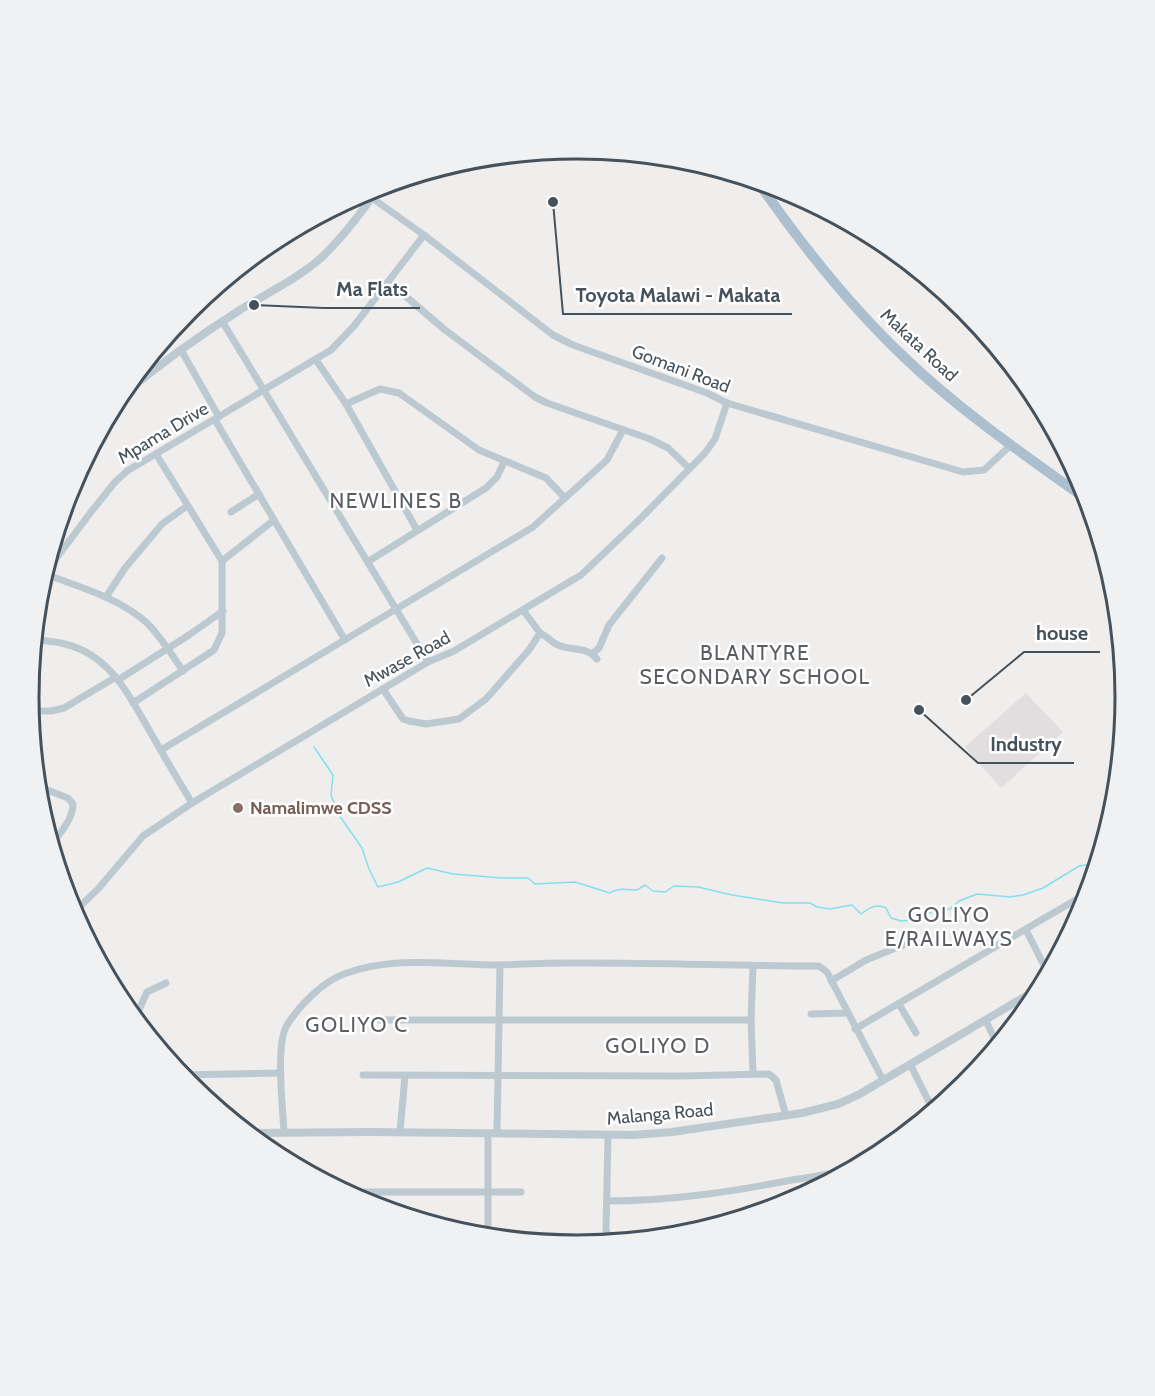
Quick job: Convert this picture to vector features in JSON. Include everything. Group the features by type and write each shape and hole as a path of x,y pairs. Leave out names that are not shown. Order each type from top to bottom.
{"main road":[{"name":"Makata Road","path":"767,194 835,283 905,359 1011,445 1074,490"}],"street":[{"name":"Gomani Road","path":"374,199 562,340 707,393 727,403 963,472 984,470 1011,445"},
{"path":"146,376 222,321 291,281 320,259 370,200"},
{"name":"Mpama Drive","path":"58,556 115,482 127,471 263,388 316,360 342,340 424,235"},
{"path":"389,282 445,330 535,397 650,439 668,448 689,468"},
{"path":"222,321 428,662"},
{"path":"181,350 259,494 345,640"},
{"path":"316,360 346,405 417,530"},
{"path":"346,405 380,389 399,393 478,450 546,478 566,498"},
{"name":"Mwase Road","path":"81,906 98,889 143,836 192,803 428,662 454,651 581,574 640,519 705,453 715,439 727,403"},
{"path":"161,750 533,527 606,460 623,430"},
{"path":"133,703 216,647 222,633 222,561 156,454"},
{"path":"369,561 486,488 497,477 504,462"},
{"path":"231,512 259,494"},
{"path":"105,597 125,568 162,524 187,506"},
{"path":"222,561 274,520"},
{"path":"523,610 540,633 560,646 595,656 609,625 662,558"},
{"path":"53,575 105,597 146,622 168,648 183,671"},
{"path":"39,711 64,708 168,648 223,611"},
{"path":"383,689 403,718 409,721 426,724 459,719 486,699 529,650 540,633"},
{"path":"43,641 81,649 102,662 117,678 192,803"},
{"path":"47,790 68,798 73,804 73,811 57,836"},
{"path":"855,1029 1077,899"},
{"path":"1026,930 1044,966"},
{"path":"831,981 866,960 908,943 904,933"},
{"path":"284,1133 281,1073 282,1038 286,1027 306,1002 327,984 341,975 384,964 444,962 500,965 566,963 819,966 827,972 883,1080"},
{"path":"488,1229 488,1192 499,1076 500,965"},
{"path":"753,966 751,1020 753,1073"},
{"path":"139,1010 147,992 166,983"},
{"name":"Malanga Road","path":"261,1133 400,1132 608,1136 672,1132 786,1116 838,1104 1025,997"},
{"path":"899,1004 916,1033"},
{"path":"811,1014 848,1013"},
{"path":"380,1020 751,1020"},
{"path":"986,1021 994,1038"},
{"path":"910,1064 930,1105"},
{"path":"193,1075 281,1073"},
{"path":"363,1075 769,1074 774,1078 786,1116"},
{"path":"400,1132 405,1076"},
{"path":"608,1136 608,1235"},
{"path":"607,1201 681,1198 830,1173"},
{"path":"362,1192 521,1192"}],"shaded area":[{"path":"1026,693 1063,732 1001,788 965,747"}],"waterway":[{"path":"314,747 333,775 331,795 339,815 362,848 378,887 398,882 427,868 453,874 528,878 535,884 575,882 610,893 620,889 637,890 645,885 653,891 665,892 674,886 698,887 783,903 810,903 817,907 830,909 852,905 861,914 870,908 879,906 886,908 891,918 902,921 914,920 936,910 950,909 959,901 977,894 1010,897 1023,895 1043,888 1079,866 1089,864"}],"place":[{"name":"Toyota Malawi - Makata","path":"553,202"},
{"name":"Ma Flats","path":"254,305"},
{"name":"house","path":"966,700"},
{"name":"Industry","path":"919,710"},
{"name":"Namalimwe CDSS","path":"238,808"}],"district":[{"name":"NEWLINES B","path":"396,500"},
{"name":"BLANTYRE SECONDARY SCHOOL","path":"755,664"},
{"name":"GOLIYO E/RAILWAYS","path":"949,926"},
{"name":"GOLIYO C","path":"357,1024"},
{"name":"GOLIYO D","path":"658,1045"}]}
